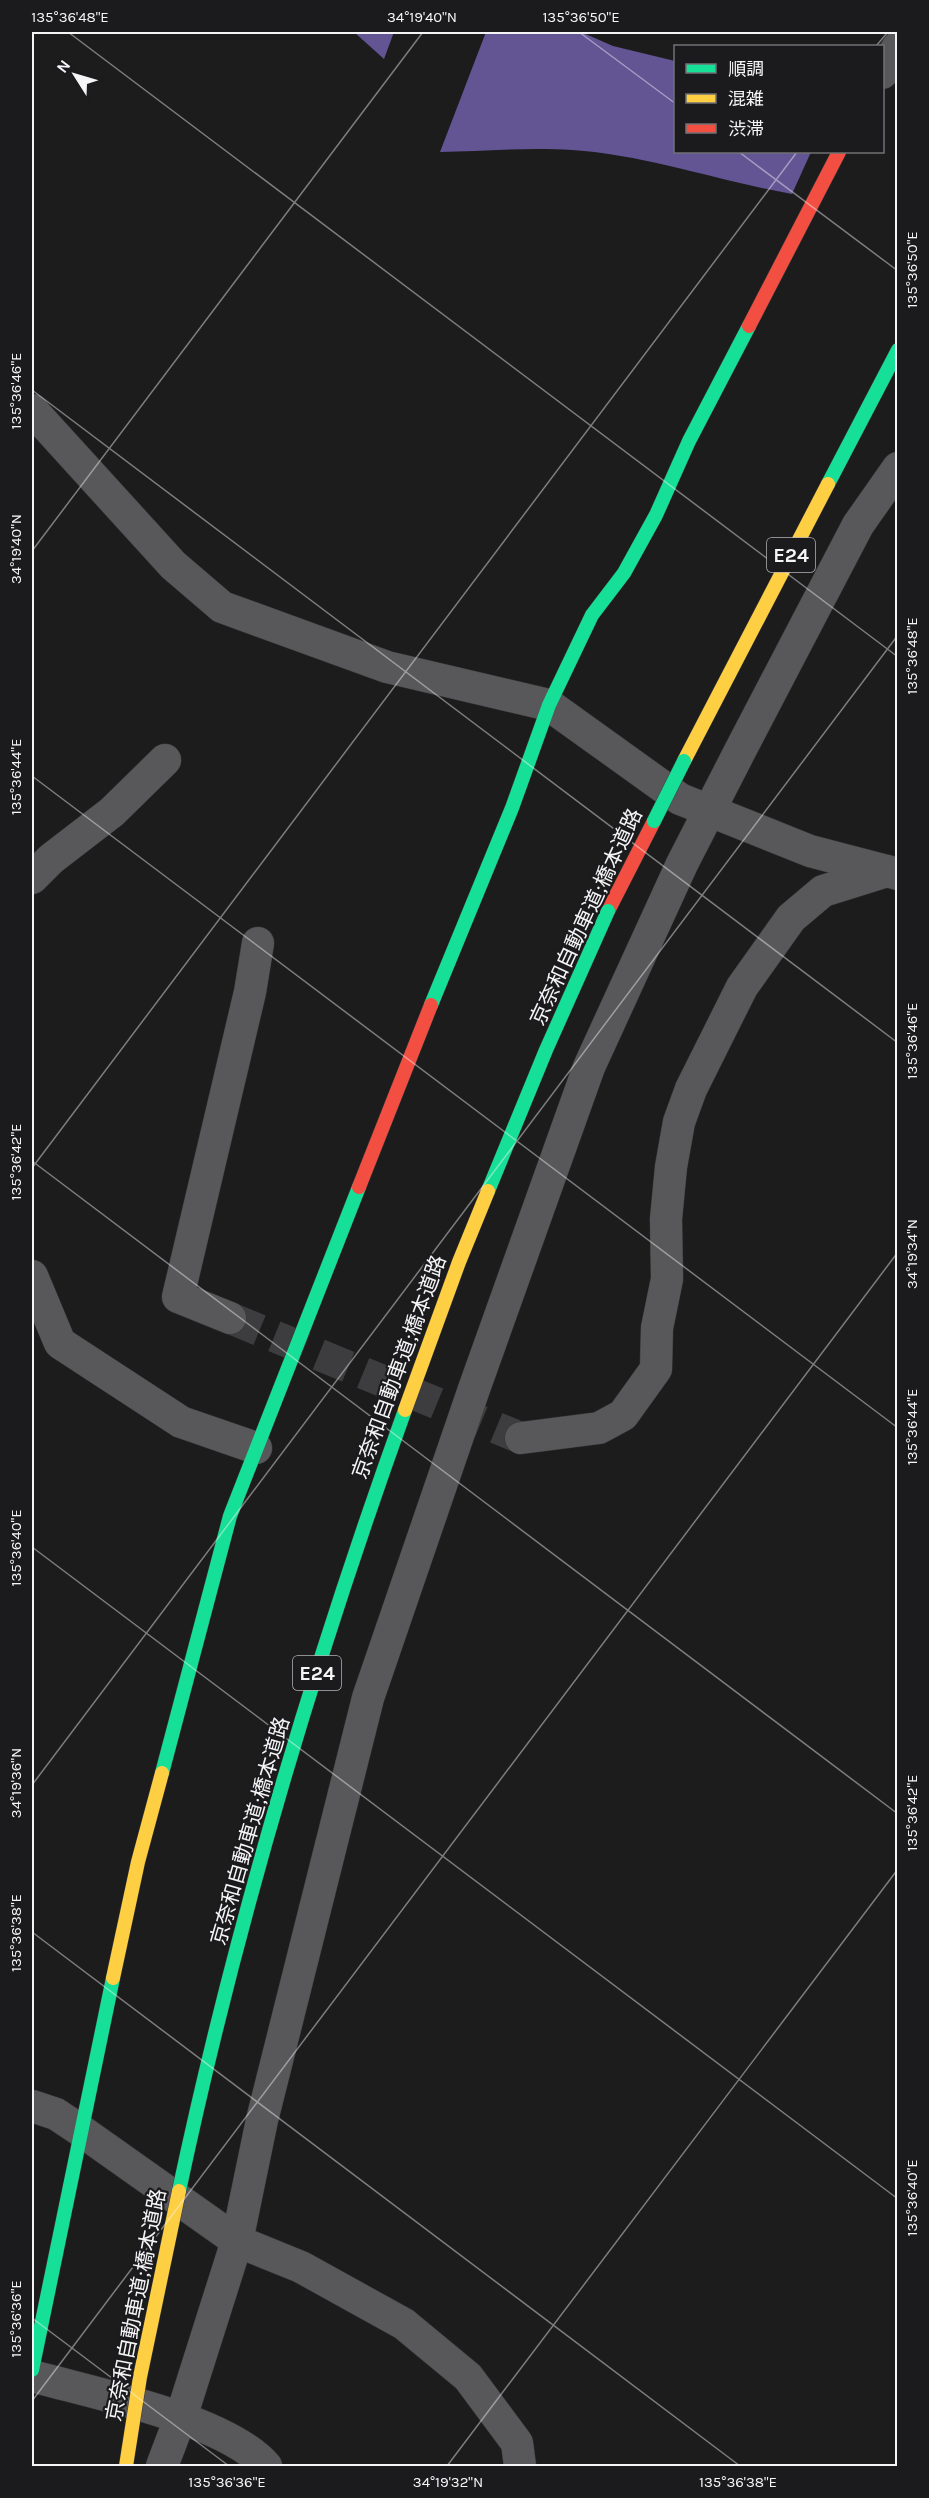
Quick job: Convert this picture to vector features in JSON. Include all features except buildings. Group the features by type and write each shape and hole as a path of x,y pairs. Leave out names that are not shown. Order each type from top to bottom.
{"main road":[{"path":"32,2370 80,2130 138,1863 230,1516 512,808 549,705 592,615 624,573 656,515 689,441 838,153"},
{"name":"京奈和自動車道;橋本道路","path":"126,2466 140,2377 198,2103 282,1784 375,1494 459,1262 546,1050 608,911 897,350"}],"street":[{"path":"884,70 897,47"},
{"path":"32,410 173,565 222,607 387,667 549,705 680,799 810,851 892,873"},
{"path":"162,2466 237,2241 262,2120 368,1698 589,1067 626,982 710,811 858,525 897,468"},
{"path":"32,878 51,859 112,812 165,760"},
{"path":"521,1438 599,1428 623,1415 656,1369 657,1328 667,1279 666,1218 671,1167 679,1122 691,1089 742,987 791,918 823,891 892,873"},
{"path":"230,1318 178,1297 250,992 258,943"},
{"path":"32,1276 60,1342 181,1422 256,1448"},
{"path":"32,2106 56,2114 237,2241 301,2267 404,2324 468,2378 517,2443 520,2466"},
{"path":"32,2376 180,2417 237,2443 266,2466"}],"shaded area":[{"path":"354,32 394,32 384,59"},
{"path":"486,32 581,32 613,46 674,61 674,153 811,153 792,194 628,157 600,153 540,149 440,152"}],"tunnel":[{"path":"230,1318 521,1438"}],"traffic: fast":[{"path":"431,1005 512,808 549,705 592,615 624,573 656,515 689,441 749,326"},
{"path":"828,484 898,350"},
{"path":"654,821 684,761"},
{"path":"488,1191 546,1050 608,911"},
{"path":"162,1773 230,1516 359,1187"},
{"path":"179,2191 225,1993 279,1796 339,1602 405,1410"},
{"path":"32,2370 113,1978"}],"traffic: slow":[{"path":"684,761 828,484"},
{"path":"405,1410 459,1262 488,1191"},
{"path":"113,1978 138,1862 162,1773"},
{"path":"126,2466 140,2377 179,2191"}],"traffic: jam":[{"path":"749,326 838,153"},
{"path":"608,911 654,821"},
{"path":"359,1187 431,1005"}]}
